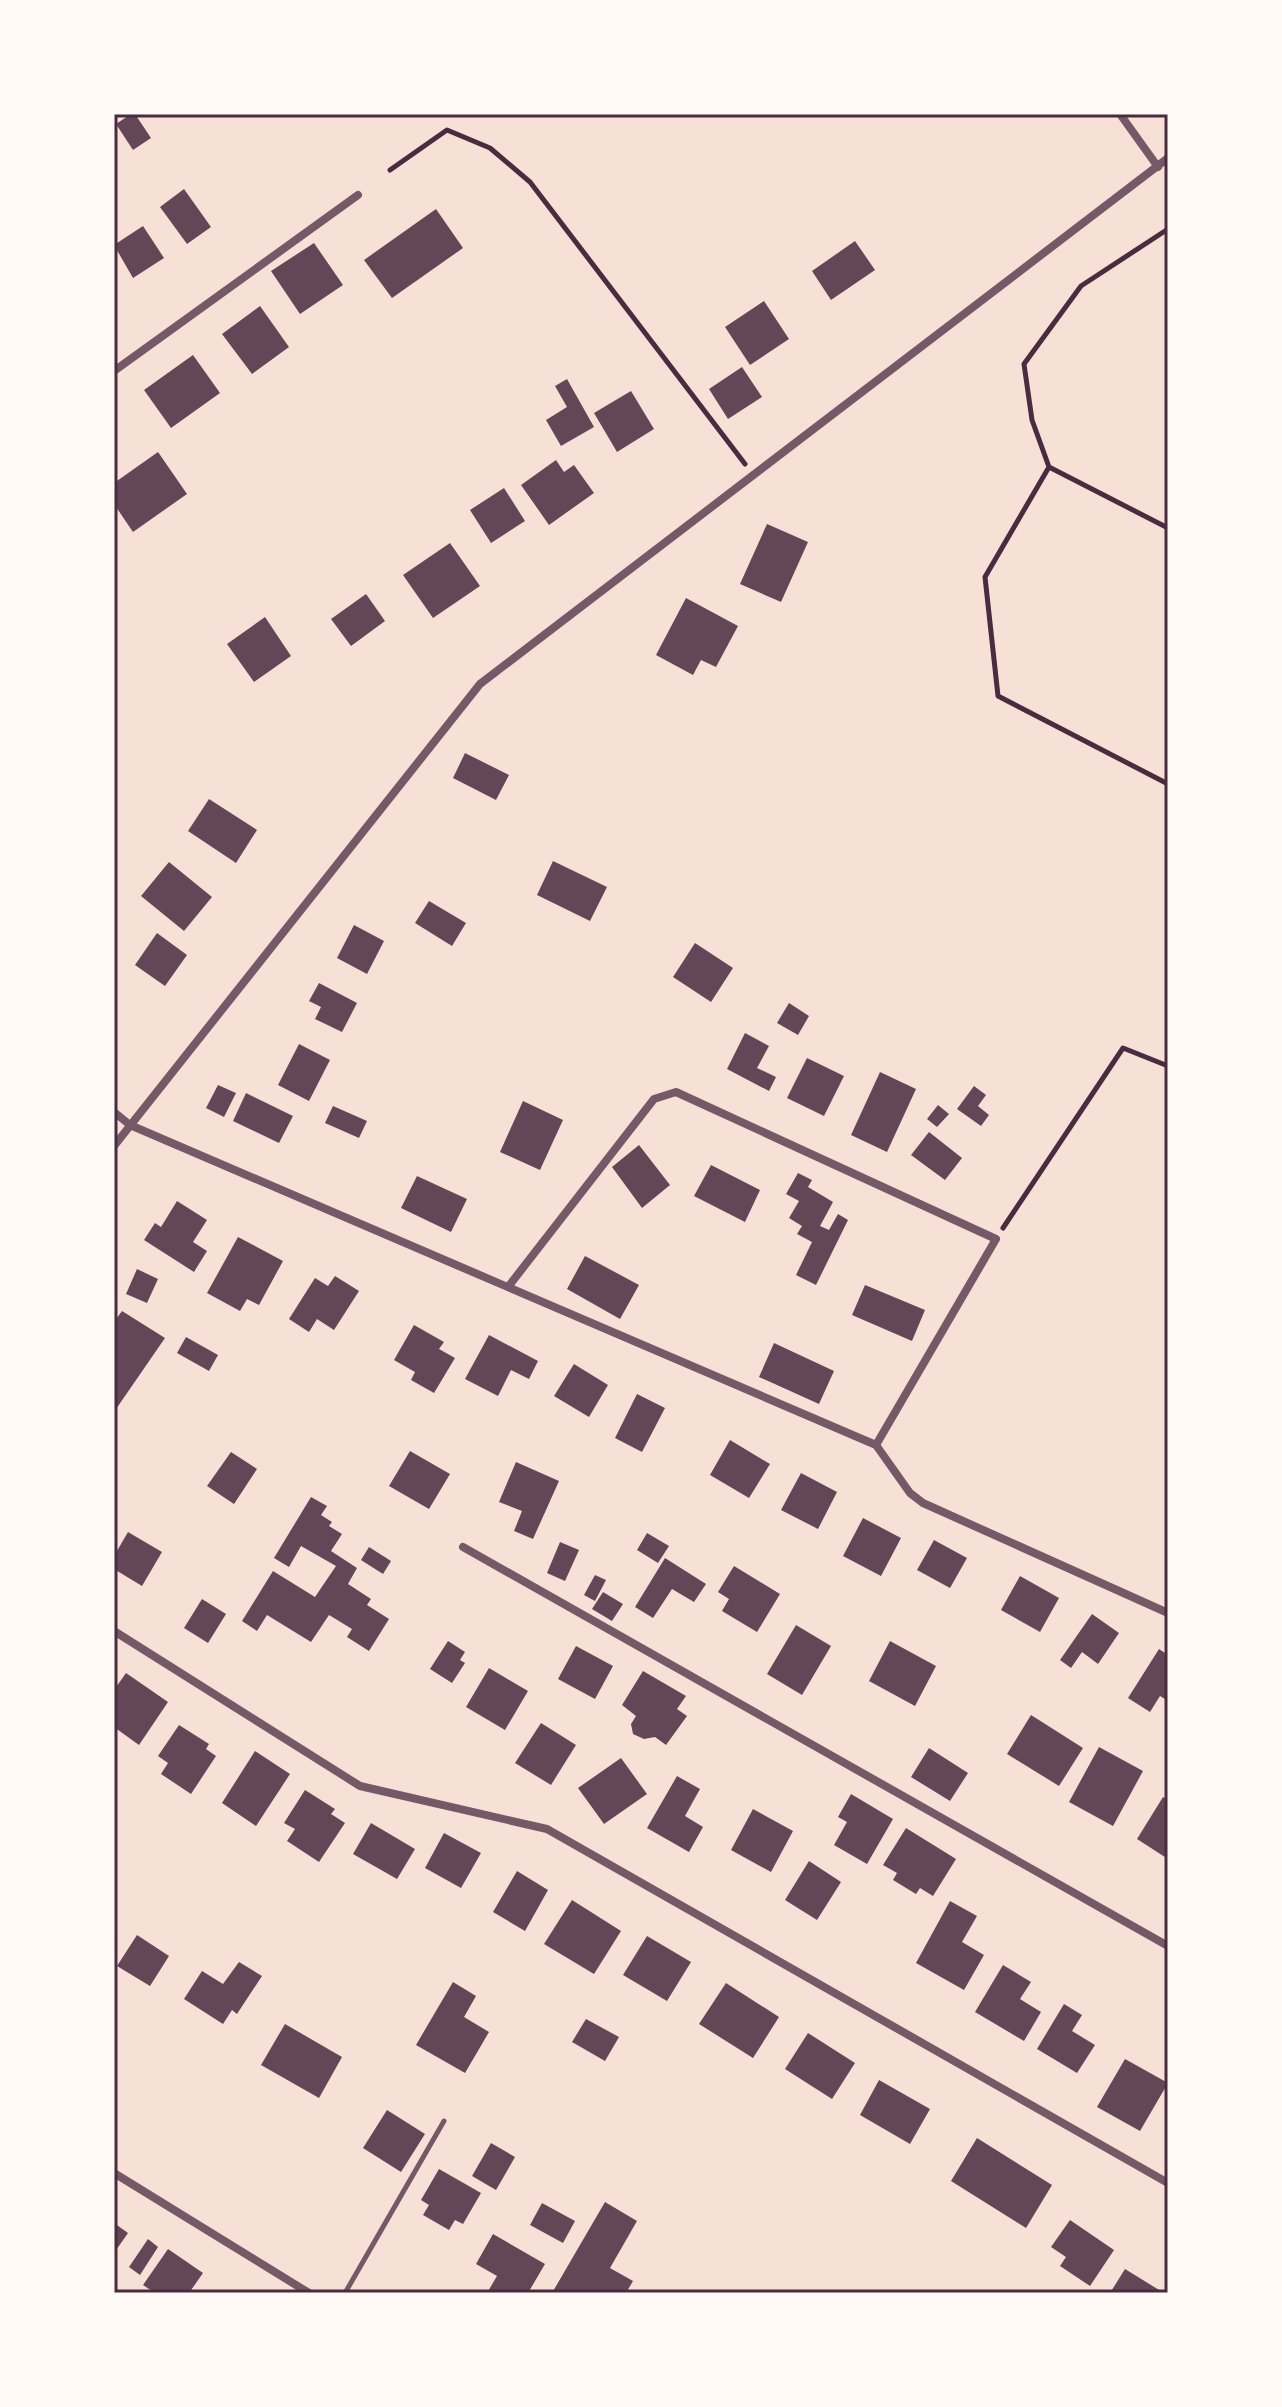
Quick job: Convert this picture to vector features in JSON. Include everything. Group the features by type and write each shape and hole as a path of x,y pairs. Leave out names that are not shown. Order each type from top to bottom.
{"street":[{"path":"1120,114 1158,167"},
{"path":"114,1146 480,684 1168,158"},
{"path":"114,371 358,195"},
{"path":"508,1287 654,1099 676,1092 996,1239 876,1445"},
{"path":"114,1112 130,1125 876,1445 910,1493 923,1503 1168,1613"},
{"path":"463,1547 1168,1946"},
{"path":"114,1631 360,1786 547,1829 1168,2183"},
{"path":"114,2173 309,2293"}],"lane":[{"path":"345,2293 444,2121"}],"path":[{"path":"390,170 447,130 490,148 530,182 754,475"},
{"path":"1168,229 1081,286 1024,364 1032,420 1049,467 1168,528"},
{"path":"1049,467 985,577 998,696 1168,784"},
{"path":"996,1239 1123,1048 1168,1066"}],"building":[{"path":"135,114 151,138 133,150 116,124"},
{"path":"184,189 211,227 187,244 160,207"},
{"path":"436,209 463,248 392,298 364,260"},
{"path":"143,226 164,258 133,278 114,245"},
{"path":"855,241 875,270 831,300 812,271"},
{"path":"314,243 343,285 300,314 271,271"},
{"path":"764,301 789,339 750,365 725,327"},
{"path":"260,306 289,347 252,374 222,334"},
{"path":"193,355 220,393 171,428 144,390"},
{"path":"742,367 762,397 728,419 709,389"},
{"path":"567,379 594,427 561,446 546,420 567,407 555,386"},
{"path":"631,391 654,429 617,452 594,413"},
{"path":"158,452 187,494 133,532 114,504 114,483"},
{"path":"556,460 564,472 574,465 594,493 549,525 521,485"},
{"path":"504,488 525,521 491,543 470,510"},
{"path":"767,524 808,542 781,602 740,584"},
{"path":"450,543 480,586 433,618 403,575"},
{"path":"366,594 385,621 351,646 331,619"},
{"path":"686,598 738,626 716,667 701,660 693,675 656,655"},
{"path":"265,617 291,656 254,682 227,644"},
{"path":"465,753 509,775 496,800 453,778"},
{"path":"209,799 257,830 236,863 188,831"},
{"path":"553,861 607,887 590,921 537,895"},
{"path":"169,862 212,897 184,931 141,896"},
{"path":"429,901 466,923 452,946 415,923"},
{"path":"354,925 384,941 367,974 337,958"},
{"path":"157,933 187,955 165,986 135,965"},
{"path":"695,943 733,968 711,1002 673,977"},
{"path":"319,983 357,1003 342,1032 315,1019 321,1007 309,1001"},
{"path":"789,1003 809,1016 798,1035 777,1023"},
{"path":"745,1033 769,1046 757,1068 776,1077 769,1091 727,1069"},
{"path":"299,1044 330,1060 309,1101 278,1085"},
{"path":"807,1058 844,1076 824,1116 787,1098"},
{"path":"880,1072 916,1089 887,1152 851,1135"},
{"path":"218,1085 236,1093 224,1117 206,1108"},
{"path":"974,1086 986,1095 978,1106 989,1115 981,1126 957,1109"},
{"path":"246,1093 293,1116 279,1143 233,1121"},
{"path":"523,1101 563,1120 540,1170 500,1152"},
{"path":"938,1105 949,1114 937,1127 927,1119"},
{"path":"333,1106 367,1121 359,1138 325,1123"},
{"path":"929,1132 962,1158 945,1180 911,1155"},
{"path":"639,1145 670,1185 642,1208 612,1167"},
{"path":"711,1165 760,1190 745,1222 694,1196"},
{"path":"798,1173 812,1180 808,1187 833,1202 820,1226 829,1230 838,1214 848,1220 816,1285 796,1275 812,1242 797,1234 802,1226 789,1218 799,1201 786,1194"},
{"path":"417,1176 467,1199 451,1232 401,1208"},
{"path":"177,1201 207,1220 193,1242 207,1251 194,1272 144,1240 155,1223 161,1227"},
{"path":"238,1237 283,1261 259,1305 247,1299 240,1311 207,1293"},
{"path":"585,1256 639,1285 620,1319 567,1289"},
{"path":"137,1269 158,1279 147,1303 126,1294"},
{"path":"335,1276 359,1291 334,1330 317,1319 309,1332 289,1319 315,1278 328,1286"},
{"path":"865,1285 925,1310 912,1341 852,1315"},
{"path":"122,1311 165,1338 114,1412 114,1322"},
{"path":"414,1325 444,1342 439,1349 455,1358 434,1393 411,1380 415,1372 394,1360"},
{"path":"489,1335 538,1361 529,1379 511,1370 498,1396 465,1379"},
{"path":"186,1337 218,1355 209,1371 177,1353"},
{"path":"774,1343 834,1371 819,1404 759,1377"},
{"path":"574,1364 608,1385 589,1417 554,1396"},
{"path":"637,1394 665,1408 642,1452 615,1438"},
{"path":"730,1440 770,1464 749,1498 710,1475"},
{"path":"410,1451 450,1474 429,1509 389,1486"},
{"path":"231,1452 257,1469 234,1504 207,1486"},
{"path":"516,1462 559,1481 533,1539 514,1531 522,1511 499,1502"},
{"path":"801,1473 837,1492 818,1529 781,1510"},
{"path":"311,1497 327,1506 321,1515 332,1522 329,1526 342,1534 331,1551 357,1568 348,1584 371,1599 367,1605 389,1619 369,1651 347,1637 352,1629 329,1615 311,1642 267,1615 257,1631 242,1621 273,1571 315,1597 336,1566 301,1546 289,1567 274,1558"},
{"path":"863,1518 901,1538 881,1576 843,1556"},
{"path":"128,1532 162,1552 142,1586 114,1569 114,1556"},
{"path":"647,1533 669,1546 658,1563 637,1550"},
{"path":"934,1540 967,1558 950,1588 917,1570"},
{"path":"560,1542 579,1550 565,1581 547,1573"},
{"path":"369,1547 391,1561 383,1574 361,1560"},
{"path":"665,1558 706,1584 694,1602 672,1589 653,1618 635,1607"},
{"path":"734,1566 780,1594 757,1632 722,1611 729,1599 718,1592"},
{"path":"595,1575 606,1580 595,1601 584,1595"},
{"path":"1020,1576 1059,1598 1040,1632 1001,1610"},
{"path":"603,1592 623,1604 612,1621 592,1609"},
{"path":"202,1599 226,1614 208,1643 184,1628"},
{"path":"1092,1614 1119,1633 1098,1664 1082,1652 1071,1668 1060,1660"},
{"path":"796,1625 831,1646 802,1695 767,1674"},
{"path":"448,1641 465,1652 460,1660 465,1663 452,1683 430,1669"},
{"path":"890,1641 936,1666 915,1706 869,1681"},
{"path":"576,1646 613,1666 595,1699 558,1679"},
{"path":"1159,1649 1168,1655 1168,1701 1160,1696 1150,1712 1128,1698"},
{"path":"489,1668 528,1691 505,1730 466,1707"},
{"path":"643,1671 686,1696 677,1709 687,1716 666,1745 655,1737 644,1739 633,1734 631,1724 636,1716 622,1705"},
{"path":"126,1673 168,1702 139,1745 114,1727 114,1690"},
{"path":"1031,1715 1083,1748 1059,1786 1007,1754"},
{"path":"541,1723 576,1745 551,1785 515,1763"},
{"path":"179,1725 209,1744 206,1749 216,1756 191,1794 161,1774 168,1763 158,1756"},
{"path":"1099,1747 1143,1771 1113,1826 1069,1802"},
{"path":"929,1748 968,1773 950,1801 911,1777"},
{"path":"255,1751 290,1774 256,1826 222,1803"},
{"path":"621,1758 647,1794 604,1824 578,1788"},
{"path":"677,1776 700,1789 685,1816 703,1827 689,1852 647,1828"},
{"path":"305,1790 335,1809 331,1814 345,1823 319,1862 287,1841 295,1829 284,1823"},
{"path":"851,1794 893,1819 867,1864 834,1845 847,1822 838,1817"},
{"path":"1163,1797 1168,1800 1168,1859 1137,1839"},
{"path":"753,1809 793,1831 771,1872 731,1850"},
{"path":"371,1823 415,1849 397,1879 353,1854"},
{"path":"906,1828 956,1859 933,1896 920,1888 916,1894 893,1880 897,1873 883,1865"},
{"path":"444,1833 481,1853 461,1888 425,1868"},
{"path":"809,1861 841,1882 817,1920 785,1900"},
{"path":"517,1871 548,1890 525,1931 493,1912"},
{"path":"572,1900 621,1931 594,1974 544,1944"},
{"path":"950,1901 977,1916 962,1942 984,1955 964,1990 916,1963"},
{"path":"137,1935 169,1956 150,1986 117,1966"},
{"path":"647,1936 691,1962 667,2001 623,1975"},
{"path":"239,1962 262,1976 237,2014 232,2010 223,2024 184,1999 202,1971 223,1984"},
{"path":"1003,1965 1031,1982 1020,1999 1041,2012 1024,2041 975,2012"},
{"path":"453,1982 476,1996 464,2017 489,2032 465,2073 416,2045"},
{"path":"726,1983 779,2017 753,2058 699,2024"},
{"path":"1064,2004 1082,2015 1072,2031 1095,2045 1077,2073 1037,2049"},
{"path":"586,2019 619,2037 605,2061 572,2042"},
{"path":"285,2024 342,2057 319,2098 261,2065"},
{"path":"808,2033 855,2063 832,2099 785,2069"},
{"path":"1125,2059 1168,2083 1140,2131 1097,2107"},
{"path":"879,2080 930,2109 910,2144 860,2115"},
{"path":"387,2110 425,2134 401,2172 363,2148"},
{"path":"977,2138 1052,2185 1026,2228 951,2181"},
{"path":"491,2143 515,2157 496,2190 472,2176"},
{"path":"439,2169 481,2193 463,2224 455,2220 449,2230 423,2215 429,2205 421,2200"},
{"path":"605,2202 637,2221 610,2268 633,2281 626,2293 552,2293"},
{"path":"542,2203 575,2221 563,2243 530,2225"},
{"path":"1070,2220 1114,2250 1090,2286 1060,2266 1066,2257 1051,2247"},
{"path":"114,2223 128,2233 114,2253"},
{"path":"493,2234 545,2264 528,2293 487,2293 497,2276 476,2264"},
{"path":"148,2239 158,2247 140,2275 129,2267"},
{"path":"168,2249 203,2273 189,2293 155,2293 143,2285"},
{"path":"1125,2269 1164,2293 1110,2293"}]}
